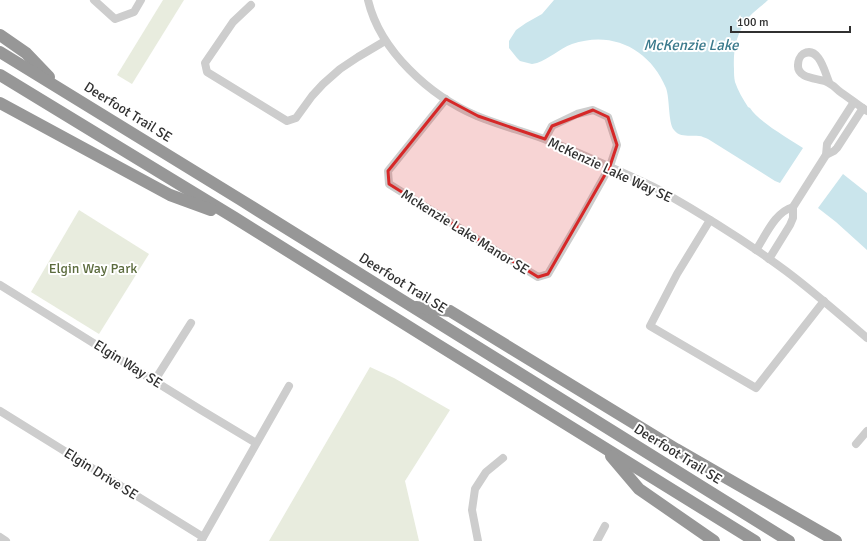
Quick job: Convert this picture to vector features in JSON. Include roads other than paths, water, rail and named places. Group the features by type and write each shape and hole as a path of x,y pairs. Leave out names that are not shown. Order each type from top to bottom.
{"highway":[{"path":"0,34 26,52 59,88"},
{"name":"Deerfoot Trail SE","path":"0,52 789,541"},
{"path":"0,75 235,218 755,541"},
{"path":"0,104 6,109 170,195 235,218"},
{"path":"411,306 450,311 676,449 836,541"},
{"path":"602,446 639,489 714,541"}],"street":[{"path":"94,0 115,18 134,12 141,0"},
{"name":"McKenzie Lake Way SE","path":"368,0 374,19 385,41 408,67 428,86 461,108 478,116 545,139 610,166 662,192 710,220 769,259 824,301 867,338"},
{"path":"251,5 233,22 205,63 207,72 287,121 296,118 312,96 340,69 385,41"},
{"path":"769,259 790,225 793,207 826,155 837,148 865,110 829,82"},
{"name":"Mckenzie Lake Manor SE","path":"446,98 388,171 389,184 538,277 548,274 610,166"},
{"path":"826,155 828,142 854,102"},
{"path":"545,139 552,126 577,114 593,110 608,117 617,145 610,166"},
{"path":"756,250 779,215 787,209 793,207"},
{"path":"710,220 677,274 650,326 756,388 824,301"},
{"name":"Elgin Way SE","path":"0,284 256,443"},
{"path":"155,380 191,323"},
{"path":"202,539 289,386"},
{"name":"Elgin Drive SE","path":"0,411 202,539"},
{"path":"856,444 867,431"},
{"path":"478,541 472,510 475,488 486,472 503,458"},
{"path":"598,541 605,526"},
{"path":"0,537 6,541"}],"water":[{"name":"McKenzie Lake","path":"554,0 768,0 751,15 738,35 735,48 734,76 742,98 748,107 760,119 803,148 780,183 708,139 700,136 682,135 676,133 672,127 666,88 659,74 640,53 628,46 615,41 601,39 587,40 567,46 537,63 532,64 520,61 509,48 509,41 516,30 542,14"},
{"path":"843,174 867,193 867,250 818,208"}],"park label":[{"name":"Elgin Way Park","path":"93,268"}]}
